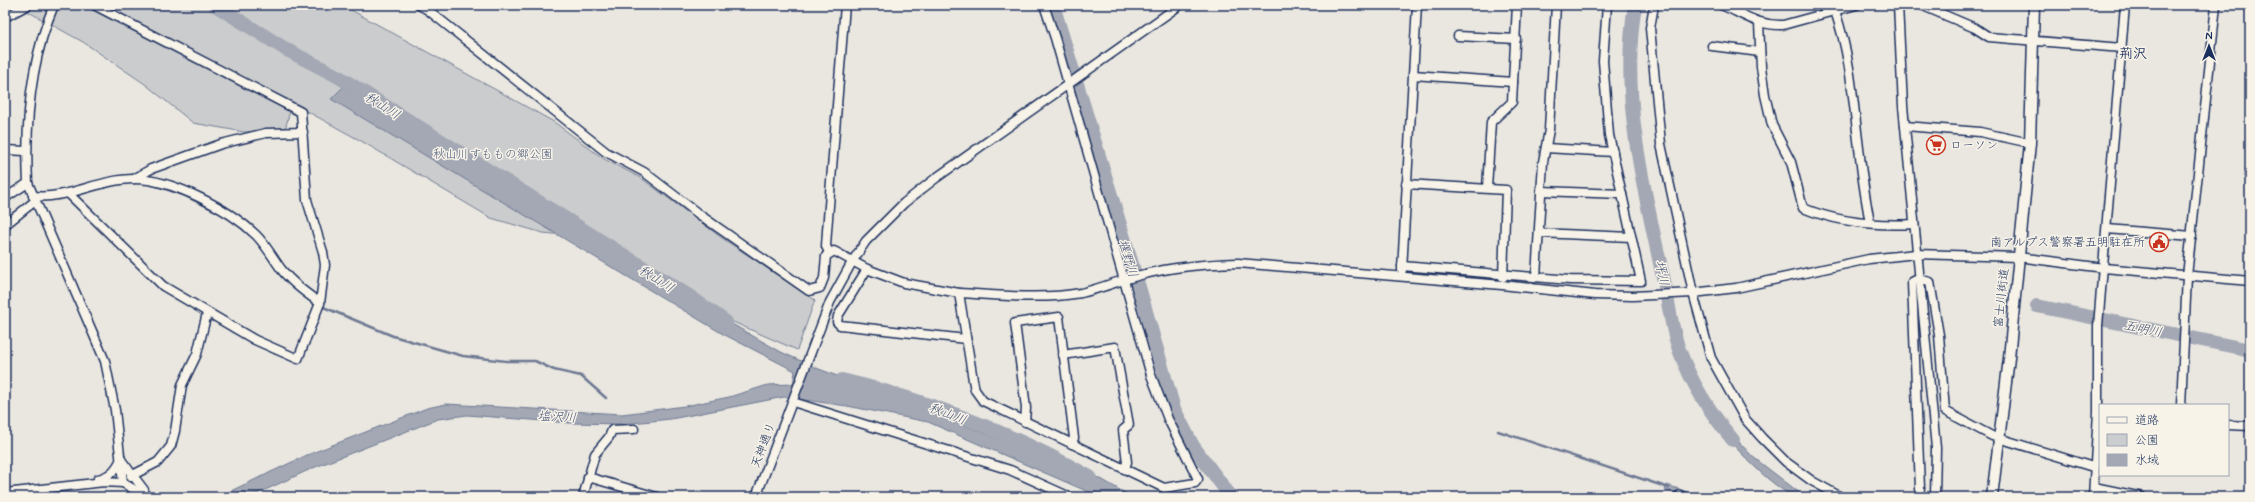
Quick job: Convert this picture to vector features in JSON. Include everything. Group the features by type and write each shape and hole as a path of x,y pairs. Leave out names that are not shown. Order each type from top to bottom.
{"main road":[{"name":"富士川街道","path":"1992,497 2030,143 2034,5"}],"street":[{"path":"5,17 28,5"},
{"path":"54,5 40,45 34,71 26,151 28,183 106,361 115,410 124,483"},
{"path":"68,193 163,286 255,340 298,359 320,303 324,282 325,265 323,252 307,200 301,112 94,5"},
{"path":"419,5 428,10 606,152 644,172 700,215 809,291 820,288 824,278 826,256 829,253"},
{"path":"829,253 826,246 845,5"},
{"path":"960,293 975,390 983,400 1025,422 1164,488 1195,483 1198,479 1168,419 1150,375 1125,280 1102,204 1069,84 1044,5"},
{"name":"天神通り","path":"756,497 813,351 830,302 852,262 866,241 910,198 936,178 1180,5"},
{"path":"1401,276 1417,5"},
{"path":"1487,188 1491,122 1512,102 1518,5"},
{"path":"1536,277 1541,191 1549,130 1556,5"},
{"path":"1402,266 1503,273 1570,280 1641,281 1609,135 1603,61 1607,5"},
{"path":"1654,5 1650,28 1661,144 1693,293 1711,358 1745,419 1786,462 1812,481 1841,497"},
{"path":"1721,5 1759,23 1783,25 1856,5"},
{"path":"1898,5 1900,70 1918,279 1936,448 1935,497"},
{"path":"1920,5 1975,28 1989,37 2122,48"},
{"path":"2093,497 2093,467 2099,412 2098,326 2126,5"},
{"path":"2180,404 2183,333 2188,276 2216,5"},
{"path":"1835,10 1845,40 1851,69 1860,156 1870,223"},
{"path":"1759,23 1760,52 1765,94 1772,125 1791,162 1803,208 1824,217 1870,223 1914,224"},
{"path":"1458,36 1516,39"},
{"path":"1712,46 1760,52"},
{"path":"1413,75 1513,82"},
{"path":"1905,126 1980,132 2030,143"},
{"path":"134,179 151,169 221,144 266,133 303,132"},
{"path":"1546,148 1613,152"},
{"path":"5,150 26,151"},
{"path":"5,225 34,198 49,198 102,183 134,179 174,188 230,214 256,236 282,270 298,287 320,303"},
{"path":"5,198 28,183"},
{"path":"1406,184 1506,190 1502,285"},
{"path":"1541,191 1622,194"},
{"path":"2107,229 2192,236"},
{"path":"1539,233 1631,237"},
{"path":"829,253 834,252 867,269 904,283 960,293 1016,296 1059,296 1081,292 1162,270 1195,264 1238,263 1502,285 1595,295 1657,296 1736,288 1869,259 1916,254 2018,257 2104,268 2250,281"},
{"path":"867,269 838,316 838,322 840,325 966,339"},
{"path":"1920,489 1912,282 1918,279 1930,282 1939,335 1946,411 1999,438 2093,467"},
{"path":"131,476 158,462 171,446 175,431 182,385 197,354 207,313"},
{"path":"1025,422 1026,408 1015,323 1059,317 1074,438 1072,444"},
{"path":"1063,355 1115,347 1129,425 1123,430 1127,462 1125,469"},
{"path":"793,402 1010,470 1070,497"},
{"path":"1917,412 1927,412"},
{"path":"2229,425 2250,426"},
{"path":"583,497 595,454 609,437 612,430 634,429"},
{"path":"121,459 131,476 149,497"},
{"path":"84,484 107,476 117,467 121,459"},
{"path":"588,477 657,497"},
{"path":"5,493 104,482 124,483 149,497"},
{"path":"2094,488 2142,497"}],"green space":[{"name":"秋山川すももの郷公園","path":"16,5 342,5 554,122 604,159 641,178 722,238 815,300 797,350 733,322 686,290 604,239 543,233 491,218 363,142 292,103 285,130 244,132 193,123 145,84 83,42"}],"water":[{"name":"塩沢川","path":"343,87 660,283 781,352 819,369 1101,479 1132,497 1100,497 928,422 847,406 784,397 671,419 622,424 570,423 467,415 438,419 313,468 250,497 218,497 307,455 427,408 446,404 622,414 685,406 729,397 768,385 793,384 795,371 723,334 331,99"},
{"path":"1723,425 1753,457 1805,497 1793,496 1773,483 1743,455 1717,427"},
{"path":"1667,485 1702,497 1686,497 1665,490"}],"waterway":[{"name":"秋山川","path":"215,5 287,50 339,77 689,296 726,322"},
{"name":"堰野川","path":"1053,5 1139,287 1174,409 1193,446 1231,497"},
{"name":"坪川","path":"1635,5 1631,38 1630,72 1632,106 1641,173 1674,334 1685,364 1696,387 1717,420 1733,440"},
{"path":"160,187 183,195 220,213"},
{"path":"321,306 393,336 463,356 506,361 535,361 554,370 581,376 606,398"},
{"name":"五明川","path":"2037,306 2250,350"},
{"name":"秋山川","path":"842,380 874,388 938,408 969,420 1061,461 1090,477"},
{"path":"1498,431 1669,488"}],"tunnel":[{"path":"1927,412 1945,411"}],"place":[{"name":"ローソン","path":"1936,145"},
{"name":"南アルプス警察署五明駐在所","path":"2159,242"}],"district":[{"name":"荊沢","path":"2133,53"}]}
